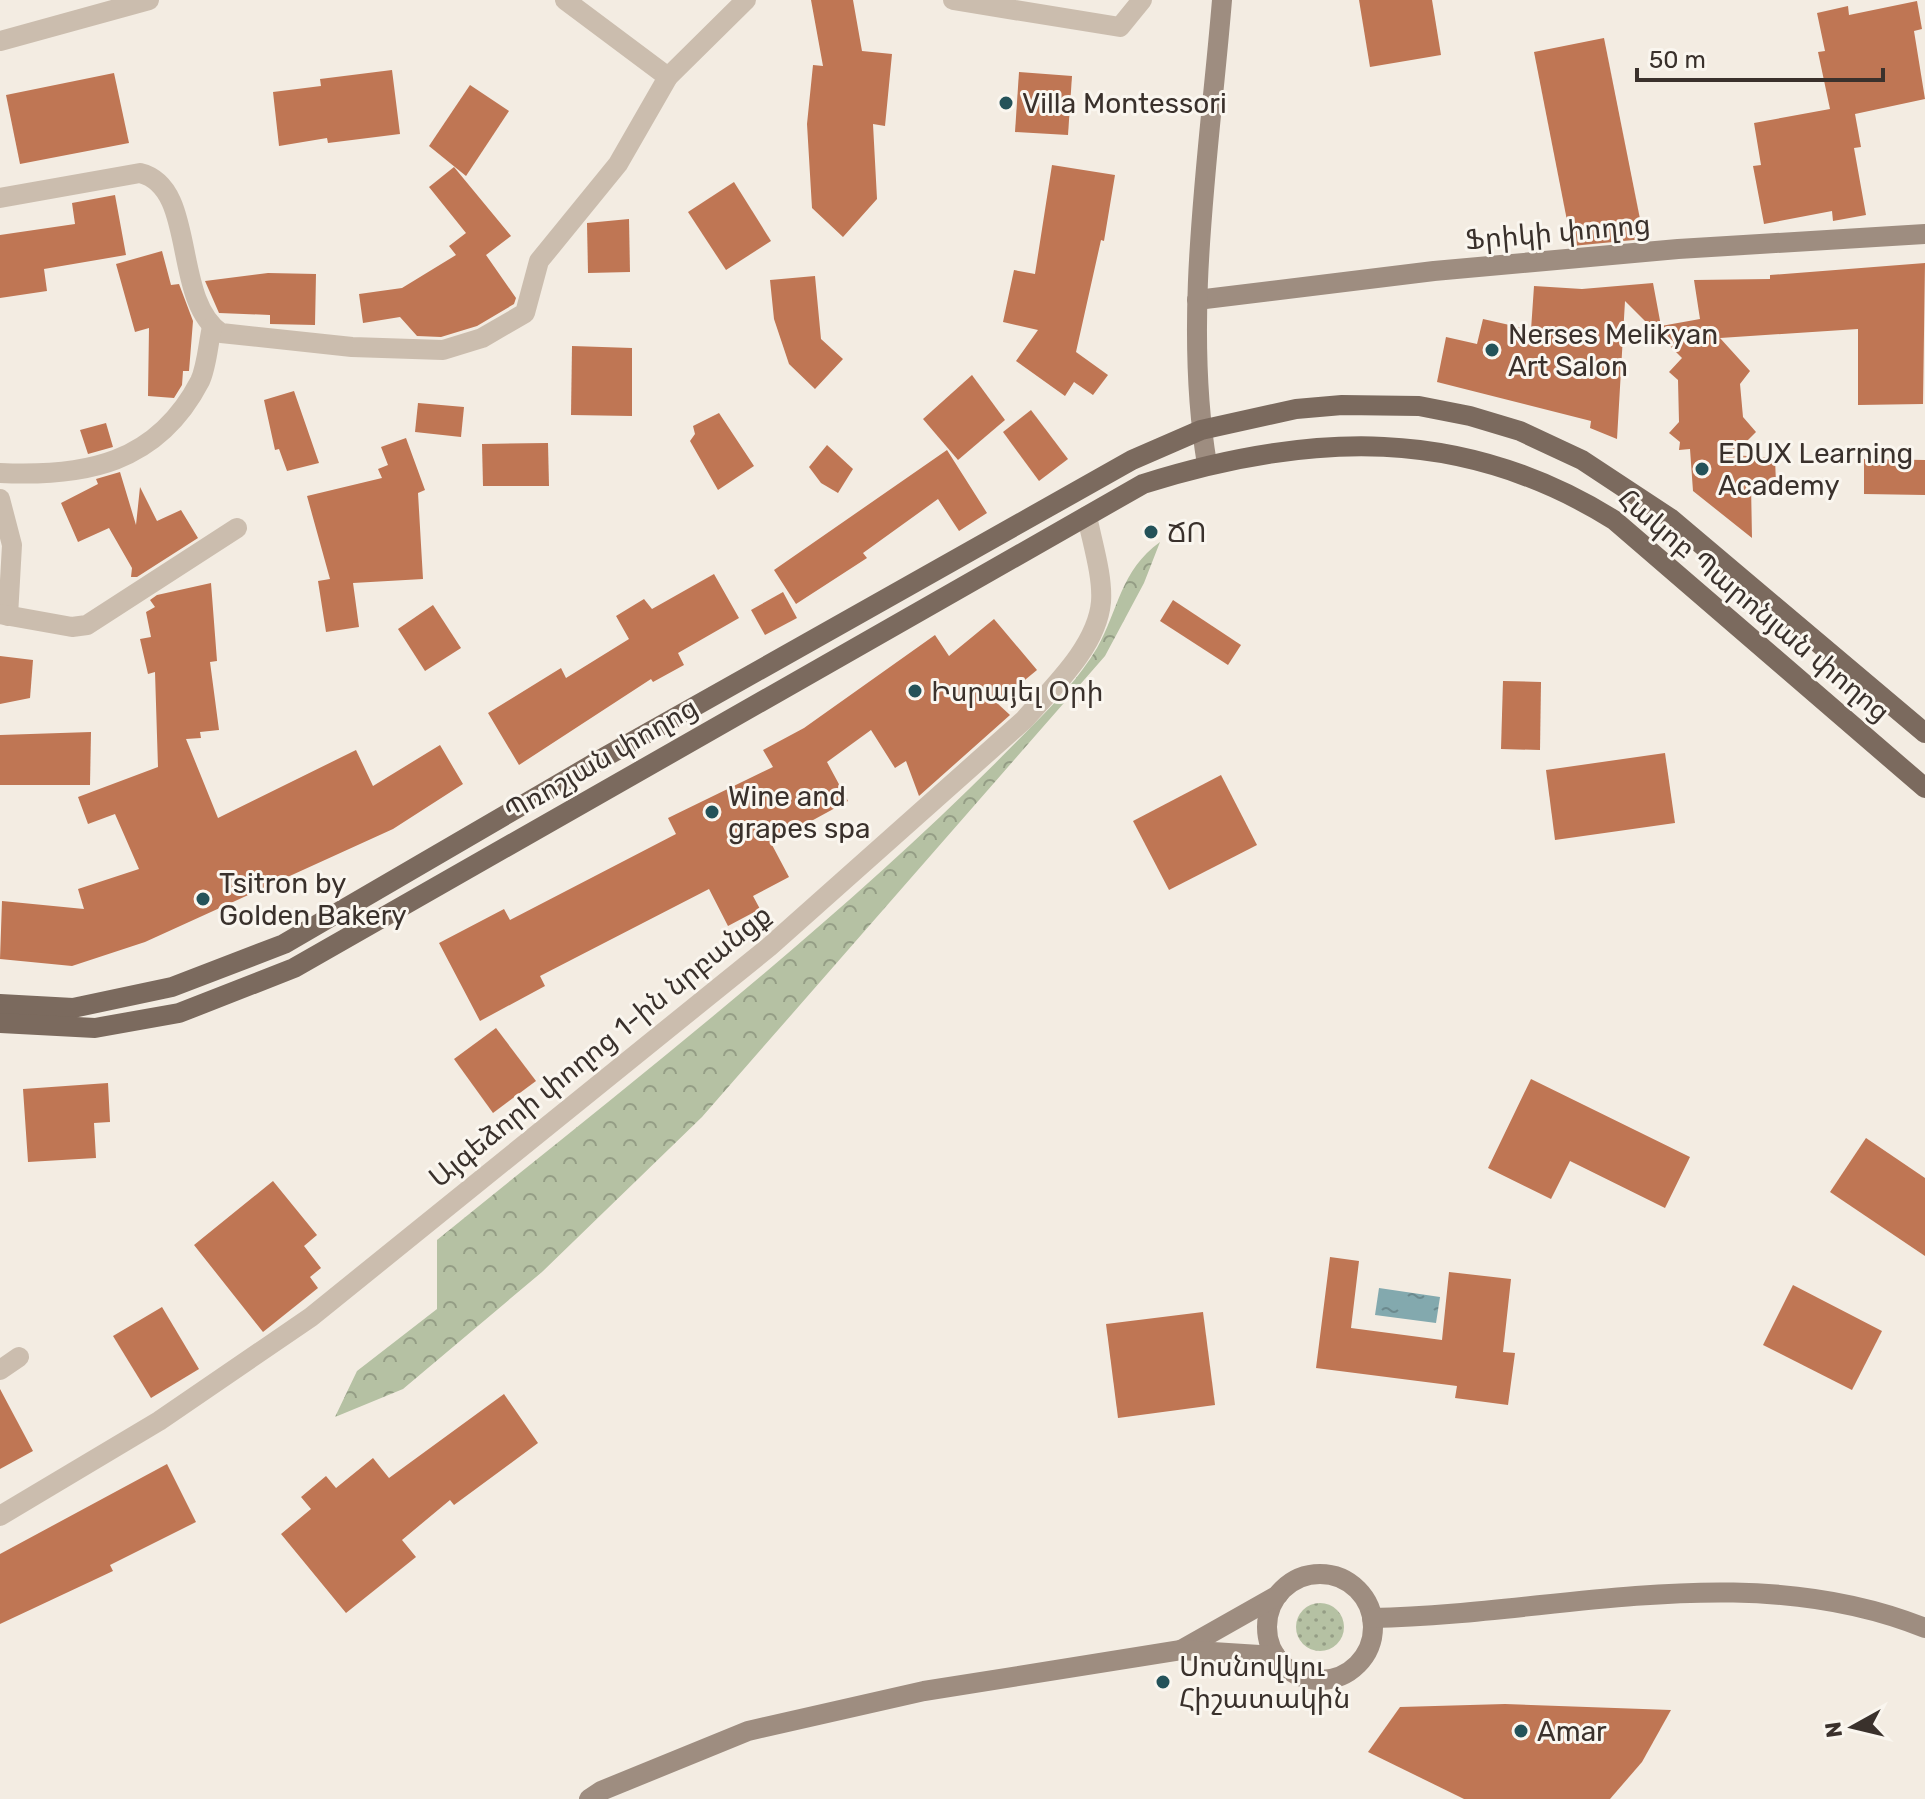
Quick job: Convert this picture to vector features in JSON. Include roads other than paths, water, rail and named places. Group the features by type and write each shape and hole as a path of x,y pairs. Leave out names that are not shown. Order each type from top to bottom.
{"main road":[{"name":"Հակոբ Պարոնյան փողոց","path":"1201,430 1296,409 1342,405 1419,406 1470,416 1520,431 1582,460 1670,518 1925,733"},
{"name":"Պռոշյան փողոց","path":"0,1004 73,1008 172,987 284,944 605,757 1132,460 1201,430"},
{"name":"Հակոբ Պարոնյան փողոց","path":"1207,464 1298,447 1414,448 1462,455 1576,496 1614,520 1925,788"},
{"name":"Պռոշյան փողոց","path":"0,1023 95,1028 179,1013 294,968 1143,484 1207,464"}],"street":[{"path":"0,41 149,0"},
{"path":"565,0 668,77"},
{"path":"0,198 140,173 156,177 169,192 196,298 212,327 234,337 443,350 482,338 525,313 539,261 618,164 668,77 746,0"},
{"path":"953,0 1120,27 1142,0"},
{"path":"1207,464 1201,430 1197,300 1222,0"},
{"name":"Ֆրիկի փողոց","path":"1197,300 1434,271 1678,249 1925,234"},
{"path":"0,473 55,475 120,460 169,428 201,379 212,327"},
{"path":"0,499 12,545 4,615 72,627 87,625 237,528"},
{"name":"Այգեձորի փողոց 1-ին նրբանցք","path":"0,1516 159,1421 311,1317 769,947 1024,720 1056,683 1096,623 1101,601 1087,516"},
{"path":"0,1370 19,1357"},
{"path":"1181,1650 1304,1576 1335,1576 1358,1590 1372,1618 1370,1646 1346,1674 1317,1681 1302,1677 1276,1656 1267,1625 1278,1594"},
{"path":"1372,1618 1503,1611 1636,1594 1741,1592 1823,1599 1925,1628"},
{"path":"589,1799 601,1791 748,1731 924,1691 1181,1650 1276,1656"}],"water":[{"path":"1379,1288 1440,1297 1436,1323 1375,1315"}],"place":[{"name":"Villa Montessori","path":"1006,103"},
{"name":"Nerses Melikyan Art Salon","path":"1492,350"},
{"name":"EDUX Learning Academy","path":"1702,469"},
{"name":"ՃՈ","path":"1151,532"},
{"name":"Իսրայել Օրի","path":"915,691"},
{"name":"Wine and grapes spa","path":"712,812"},
{"name":"Tsitron by Golden Bakery","path":"203,899"},
{"name":"Սոսնովկու Հիշատակին","path":"1163,1682"},
{"name":"Amar","path":"1521,1731"}]}
